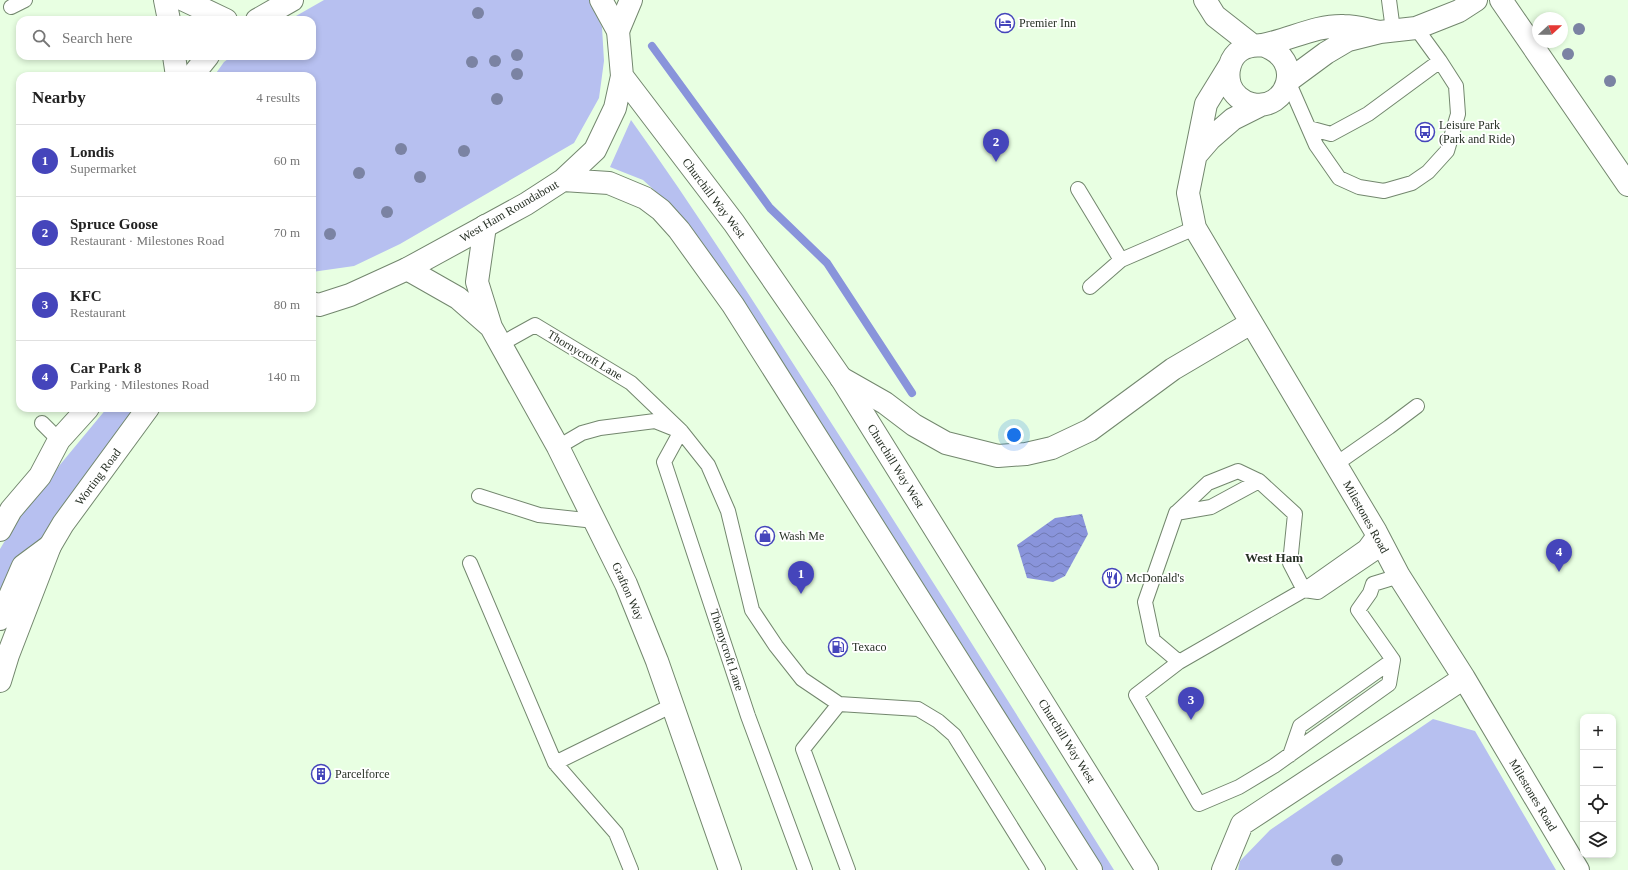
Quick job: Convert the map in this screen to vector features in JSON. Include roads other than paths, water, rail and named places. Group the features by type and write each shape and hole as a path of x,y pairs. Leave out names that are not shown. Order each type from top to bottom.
{"street":[{"path":"165,0 168,16"},
{"path":"184,0 218,16"},
{"path":"264,16 292,0"},
{"name":"West Ham Roundabout","path":"316,305 350,295 407,270 526,204 563,180 595,150 615,108 622,76 618,31 600,0"},
{"path":"618,31 631,0"},
{"path":"1288,81 1326,53 1348,40 1387,31 1416,28 1459,11 1476,0"},
{"path":"1501,0 1628,184"},
{"path":"1210,8 1257,45 1272,48 1280,54 1288,71 1288,81 1284,90 1278,97 1261,105 1252,104 1242,100 1235,94 1229,80 1230,65 1210,8"},
{"path":"1230,65 1238,52 1242,49 1316,29 1344,26 1387,31"},
{"path":"175,60 176,72"},
{"path":"195,72 205,60"},
{"name":"Milestones Road","path":"1230,65 1206,104 1188,193 1195,228 1336,464 1399,576 1464,678 1578,870"},
{"name":"Churchill Way West","path":"622,76 734,223 841,378 1147,870"},
{"name":"Milestones Road","path":"1197,154 1210,139 1232,119 1261,105"},
{"path":"563,180 609,183 625,189 645,198 661,210 679,230 733,305 1091,870"},
{"name":"Grafton Way","path":"485,226 477,282 495,336 558,447 626,584 657,661 730,870"},
{"name":"Grafton Way","path":"407,270 458,298 495,336"},
{"path":"841,378 885,403 914,425 946,444 998,456 1026,454 1052,448 1090,430 1174,369 1251,323"},
{"path":"0,530 11,510 40,476 59,440 84,412"},
{"name":"Worting Road","path":"0,681 8,655 50,546 62,524 145,412"},
{"name":"Worting Road","path":"0,619 23,566 50,546"},
{"path":"1223,870 1242,824 1464,678"}],"lane":[{"path":"11,7 25,0"},
{"path":"1387,31 1389,0"},
{"path":"1288,81 1316,145 1339,178 1359,187 1384,191 1412,183 1428,172 1446,151 1458,114 1456,86 1416,28"},
{"path":"1309,128 1331,134 1368,114 1440,61"},
{"path":"1078,189 1121,260"},
{"path":"1090,287 1121,260 1195,228"},
{"name":"Thornycroft Lane","path":"495,336 535,325 631,383 681,431 664,462 748,716 805,870"},
{"path":"1336,464 1417,406"},
{"path":"558,447 582,433 600,428 655,421 681,431 708,464 728,511 752,610 776,646 802,679 839,704 918,709 938,721 954,735 1038,870"},
{"path":"42,423 59,440"},
{"path":"1179,662 1153,640 1145,602 1176,513 1208,483 1238,471 1259,481 1295,514 1290,563 1304,590"},
{"path":"1176,513 1211,507 1259,481"},
{"path":"479,496 539,515 595,521"},
{"path":"1380,540 1365,547 1304,590 1179,662 1136,695 1199,804 1239,787 1290,755 1389,684 1393,660 1358,610 1370,593 1373,584 1399,576"},
{"path":"470,563 554,763 616,833 631,870"},
{"path":"839,704 803,749 848,870"},
{"path":"554,763 673,705"}],"water":[{"path":"1082,514 1088,534 1065,576 1053,582 1027,578 1017,545 1055,518"}],"waterway":[{"path":"652,46 770,208 827,263 912,393"}],"place":[{"name":"Premier Inn","path":"1005,23"},
{"name":"Leisure Park (Park and Ride)","path":"1425,132"},
{"name":"Spruce Goose","path":"996,162"},
{"name":"Wash Me","path":"765,536"},
{"name":"Car Park 8","path":"1559,572"},
{"name":"McDonald's","path":"1112,578"},
{"name":"Londis","path":"801,594"},
{"name":"Texaco","path":"838,647"},
{"name":"KFC","path":"1191,720"},
{"name":"Parcelforce","path":"321,774"}],"district":[{"name":"West Ham","path":"1274,557"}]}
